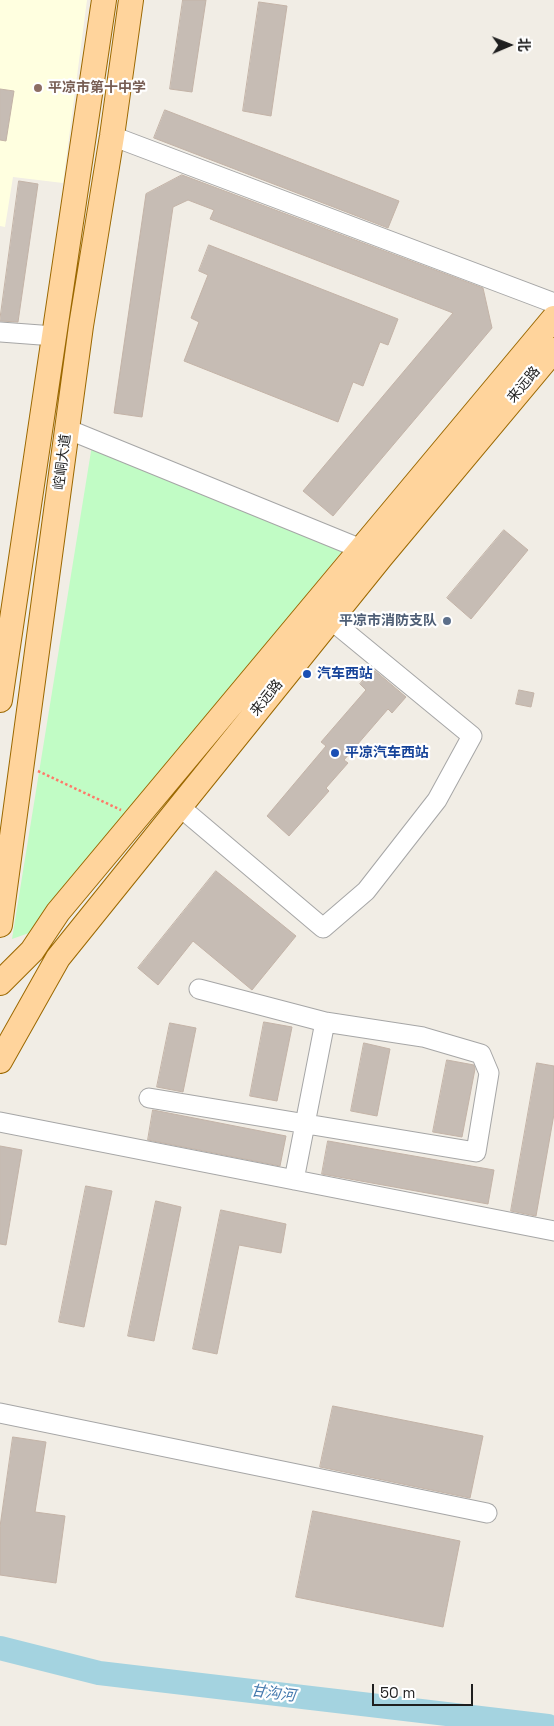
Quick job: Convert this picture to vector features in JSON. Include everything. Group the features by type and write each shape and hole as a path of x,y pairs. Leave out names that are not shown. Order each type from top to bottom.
{"main road":[{"name":"崆峒大道","path":"0,700 104,0"},
{"name":"崆峒大道","path":"0,925 81,326 132,0"},
{"name":"来远路","path":"0,1061 58,958 331,620 371,553 554,318"},
{"name":"来远路","path":"0,983 32,951 58,912 137,818 371,553 554,350"}],"street":[{"path":"112,136 554,302"},
{"path":"0,332 54,336"},
{"path":"67,429 371,553"},
{"path":"180,807 323,928 366,890 437,800 472,736 331,620"},
{"path":"149,1098 476,1152 489,1072 481,1054 423,1037 325,1022 199,989"},
{"path":"294,1180 325,1022"},
{"path":"0,1122 554,1231"},
{"path":"0,1413 487,1513"}],"path":[{"path":"23,764 137,818"}],"shaded area":[{"name":"平凉市第十中学","path":"0,0 87,0 63,183 13,177 5,227 0,226"}],"green space":[{"path":"93,439 344,549 29,933 12,939"}],"building":[{"path":"183,0 206,0 192,92 170,89"},
{"path":"259,2 287,6 271,116 243,111"},
{"path":"0,89 14,91 6,141 0,140"},
{"path":"165,110 399,201 388,228 154,138"},
{"path":"182,175 483,288 492,328 333,516 303,491 453,313 210,219 214,210 188,200 173,207 142,417 114,413 146,194"},
{"path":"19,181 38,184 18,322 0,321"},
{"path":"209,245 398,319 388,345 380,342 363,386 353,382 338,422 184,361 199,322 191,318 208,275 199,271"},
{"path":"504,530 528,550 471,619 447,598"},
{"name":"平凉汽车西站","path":"373,669 406,697 392,713 388,709 344,760 348,763 326,788 329,791 289,836 267,816 326,746 321,742 366,690 360,684"},
{"path":"519,690 534,693 531,707 516,704"},
{"path":"216,871 296,936 252,990 193,941 158,985 138,968"},
{"path":"264,1022 292,1027 277,1101 250,1096"},
{"path":"170,1023 196,1028 183,1092 157,1087"},
{"path":"364,1043 390,1049 377,1116 351,1111"},
{"path":"447,1060 474,1065 475,1069 462,1137 433,1132"},
{"path":"537,1063 554,1066 554,1114 536,1216 511,1211"},
{"path":"153,1110 286,1136 280,1166 148,1140"},
{"path":"328,1141 494,1170 488,1204 322,1174"},
{"path":"0,1146 22,1150 6,1245 0,1244"},
{"path":"86,1186 112,1191 84,1327 59,1322"},
{"path":"156,1201 181,1207 154,1341 128,1336"},
{"path":"221,1210 286,1224 281,1253 239,1245 217,1354 193,1349"},
{"path":"333,1406 483,1436 470,1498 320,1467"},
{"path":"13,1437 46,1442 35,1512 65,1516 56,1583 0,1575 0,1527"},
{"path":"313,1511 460,1541 443,1627 296,1597"}],"waterway":[{"name":"甘沟河","path":"0,1648 99,1673 548,1726"}],"place":[{"name":"平凉市第十中学","path":"38,88"},
{"name":"平凉市消防支队","path":"447,621"},
{"name":"汽车西站","path":"307,674"},
{"name":"平凉汽车西站","path":"335,753"}]}
